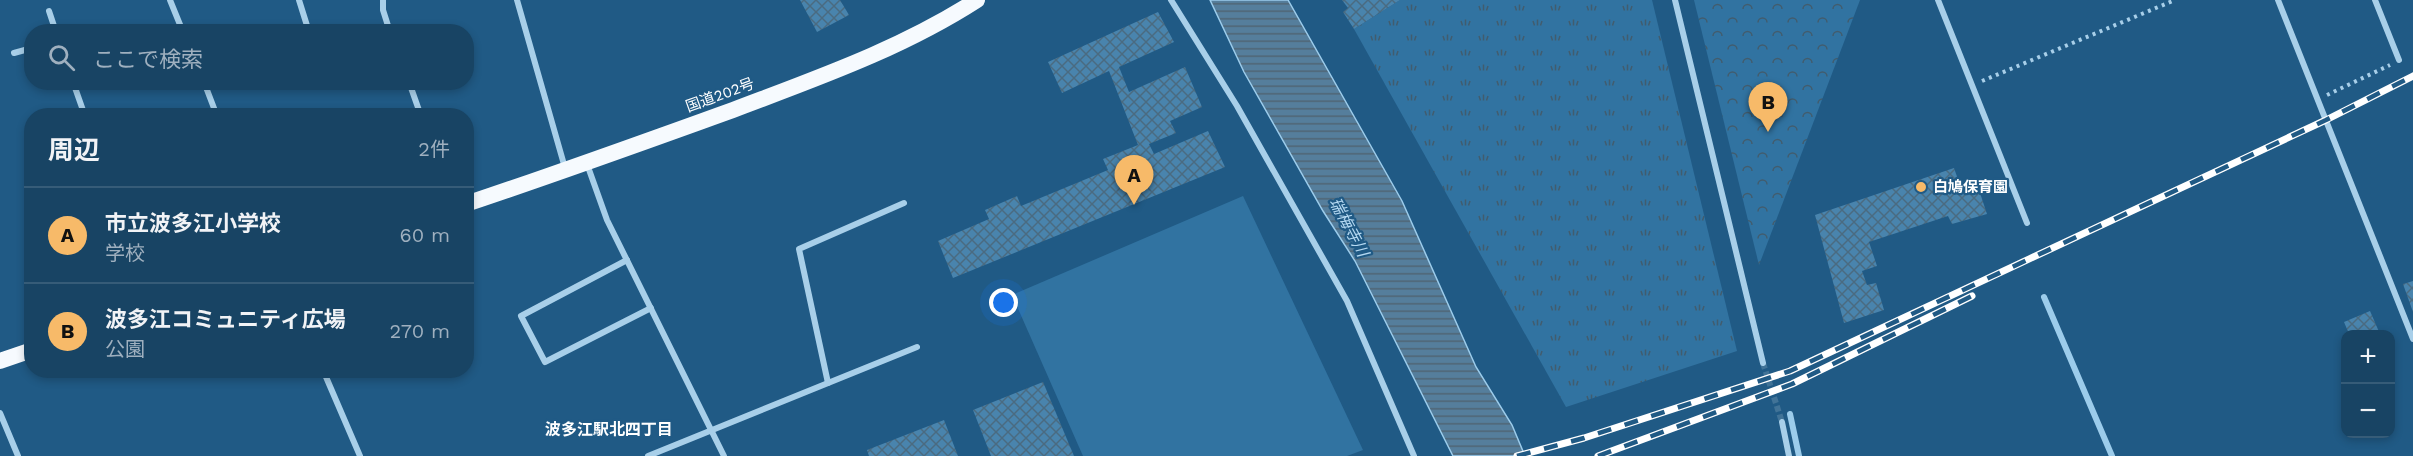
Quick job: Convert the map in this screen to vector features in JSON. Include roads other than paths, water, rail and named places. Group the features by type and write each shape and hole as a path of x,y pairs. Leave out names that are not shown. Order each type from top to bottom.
{"highway":[{"name":"国道202号","path":"474,201 586,164 851,66 908,40 977,0"},
{"path":"0,361 24,353"}],"street":[{"path":"170,0 180,24"},
{"path":"299,0 306,24"},
{"path":"382,0 382,10 387,24"},
{"path":"517,0 566,171"},
{"path":"1171,0 1237,106 1347,301 1414,456"},
{"path":"1675,0 1763,363"},
{"path":"1938,0 2026,223"},
{"path":"2278,0 2413,339"},
{"path":"2375,0 2399,60"},
{"path":"49,11 53,24"},
{"path":"14,53 24,50"},
{"path":"77,90 82,108"},
{"path":"207,90 214,108"},
{"path":"412,90 418,108"},
{"path":"586,164 607,220 724,456"},
{"path":"828,383 799,249 904,203"},
{"path":"627,260 521,316 545,362 651,308"},
{"path":"648,456 917,347"},
{"path":"326,378 360,456"},
{"path":"0,412 18,456"},
{"path":"1782,422 1789,456"}],"water":[{"name":"瑞梅寺川","path":"1210,0 1288,0 1402,201 1476,367 1512,425 1525,456 1453,456 1355,261 1323,211 1244,72"}],"waterway":[{"path":"2044,297 2112,456"},
{"path":"1790,414 1799,456"}],"tunnel":[{"path":"1763,363 1782,422"}],"railway":[{"path":"1517,456 1584,438 1790,371 2326,120 2413,76"},
{"path":"1598,456 1792,384 1972,296"}],"place":[{"name":"波多江コミュニティ広場","path":"1768,132"},
{"name":"白鳩保育園","path":"1921,187"},
{"name":"市立波多江小学校","path":"1134,205"}],"district":[{"name":"波多江駅北四丁目","path":"609,429"}]}
